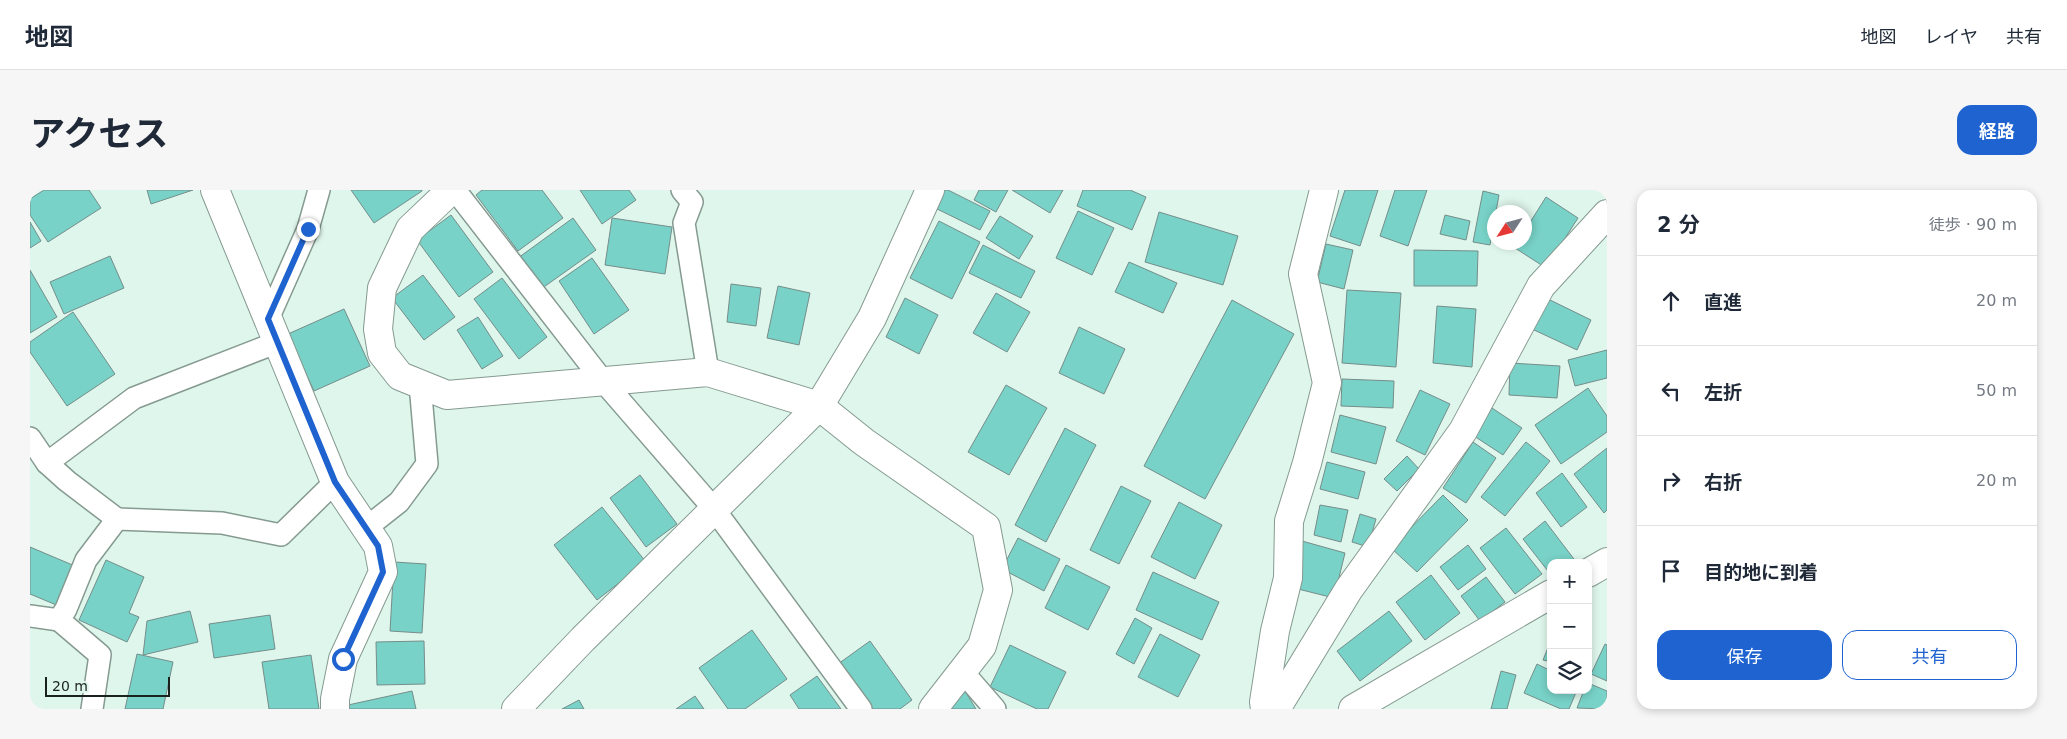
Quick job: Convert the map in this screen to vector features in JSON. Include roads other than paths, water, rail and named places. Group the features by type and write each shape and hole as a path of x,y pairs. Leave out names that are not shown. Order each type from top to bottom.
{"street":[{"path":"215,190 335,482 378,546 383,572 343,659 335,699 335,709"},
{"path":"451,190 410,229 382,288 378,329 382,353 400,376 447,395 708,372 820,406 864,442 986,527 998,590 982,646 933,709"},
{"path":"516,709 583,639 820,406 872,318 930,190"},
{"path":"1265,709 1264,702 1275,631 1288,578 1288,521 1307,463 1327,383 1304,274 1324,190"},
{"path":"1276,709 1348,589 1463,432 1541,286 1607,214"},
{"path":"1592,571 1607,562"},
{"path":"1353,709 1547,596"}],"lane":[{"path":"47,463 134,398 273,330 308,229 319,190"},
{"path":"455,190 603,381 714,510 861,709"},
{"path":"682,190 692,202 684,223 708,372"},
{"path":"366,528 399,502 427,464 420,384"},
{"path":"30,438 47,463 67,481 117,518 222,523 281,535 335,482"},
{"path":"59,620 66,609 86,560 117,518"},
{"path":"30,616 59,620 100,655 92,709"},
{"path":"962,671 995,709"}]}
